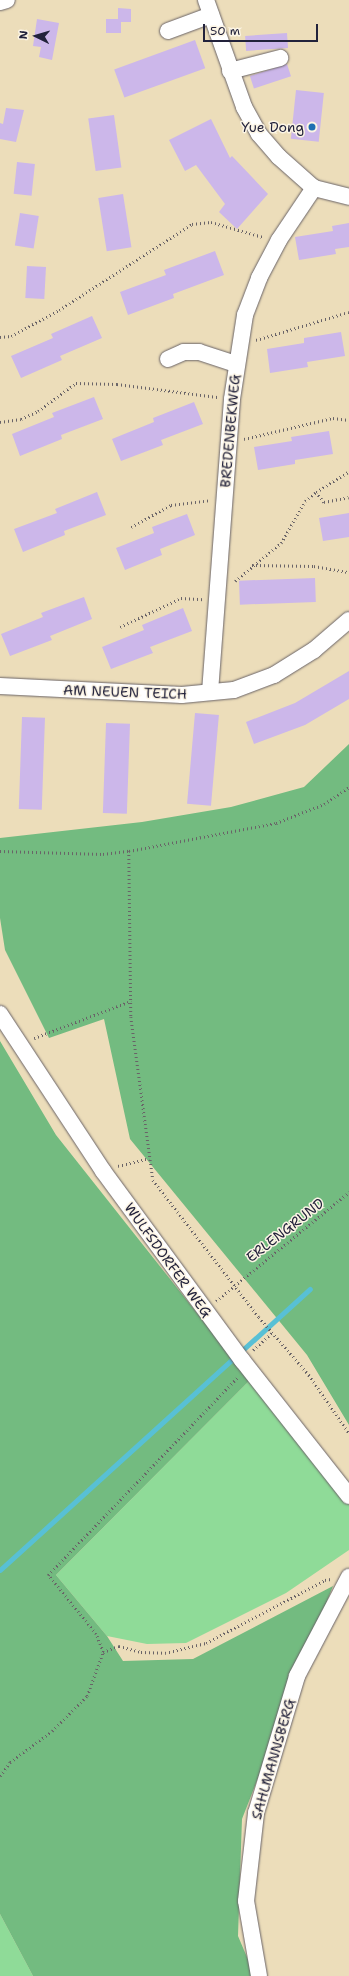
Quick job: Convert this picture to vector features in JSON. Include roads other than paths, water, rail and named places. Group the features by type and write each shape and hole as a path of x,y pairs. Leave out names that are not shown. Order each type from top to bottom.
{"street":[{"path":"0,2 7,0"},
{"path":"206,0 244,107 259,134 279,157 314,188 349,197"},
{"path":"168,31 211,15"},
{"path":"230,71 280,58"},
{"name":"BREDENBEKWEG","path":"210,692 212,599 236,364 245,315 259,278 279,240 314,188"},
{"path":"168,359 184,352 199,352 236,364"},
{"name":"AM NEUEN TEICH","path":"0,686 182,695 234,690 274,675 314,650 349,620"},
{"name":"WULFSDORFER WEG","path":"0,1014 103,1171 242,1360 349,1496"},
{"name":"SAHLMANNSBERG","path":"259,1976 246,1901 256,1813 297,1676 349,1578"}],"waterway":[{"path":"0,1570 310,1289"}],"place":[{"name":"Yue Dong","path":"312,127"}]}
